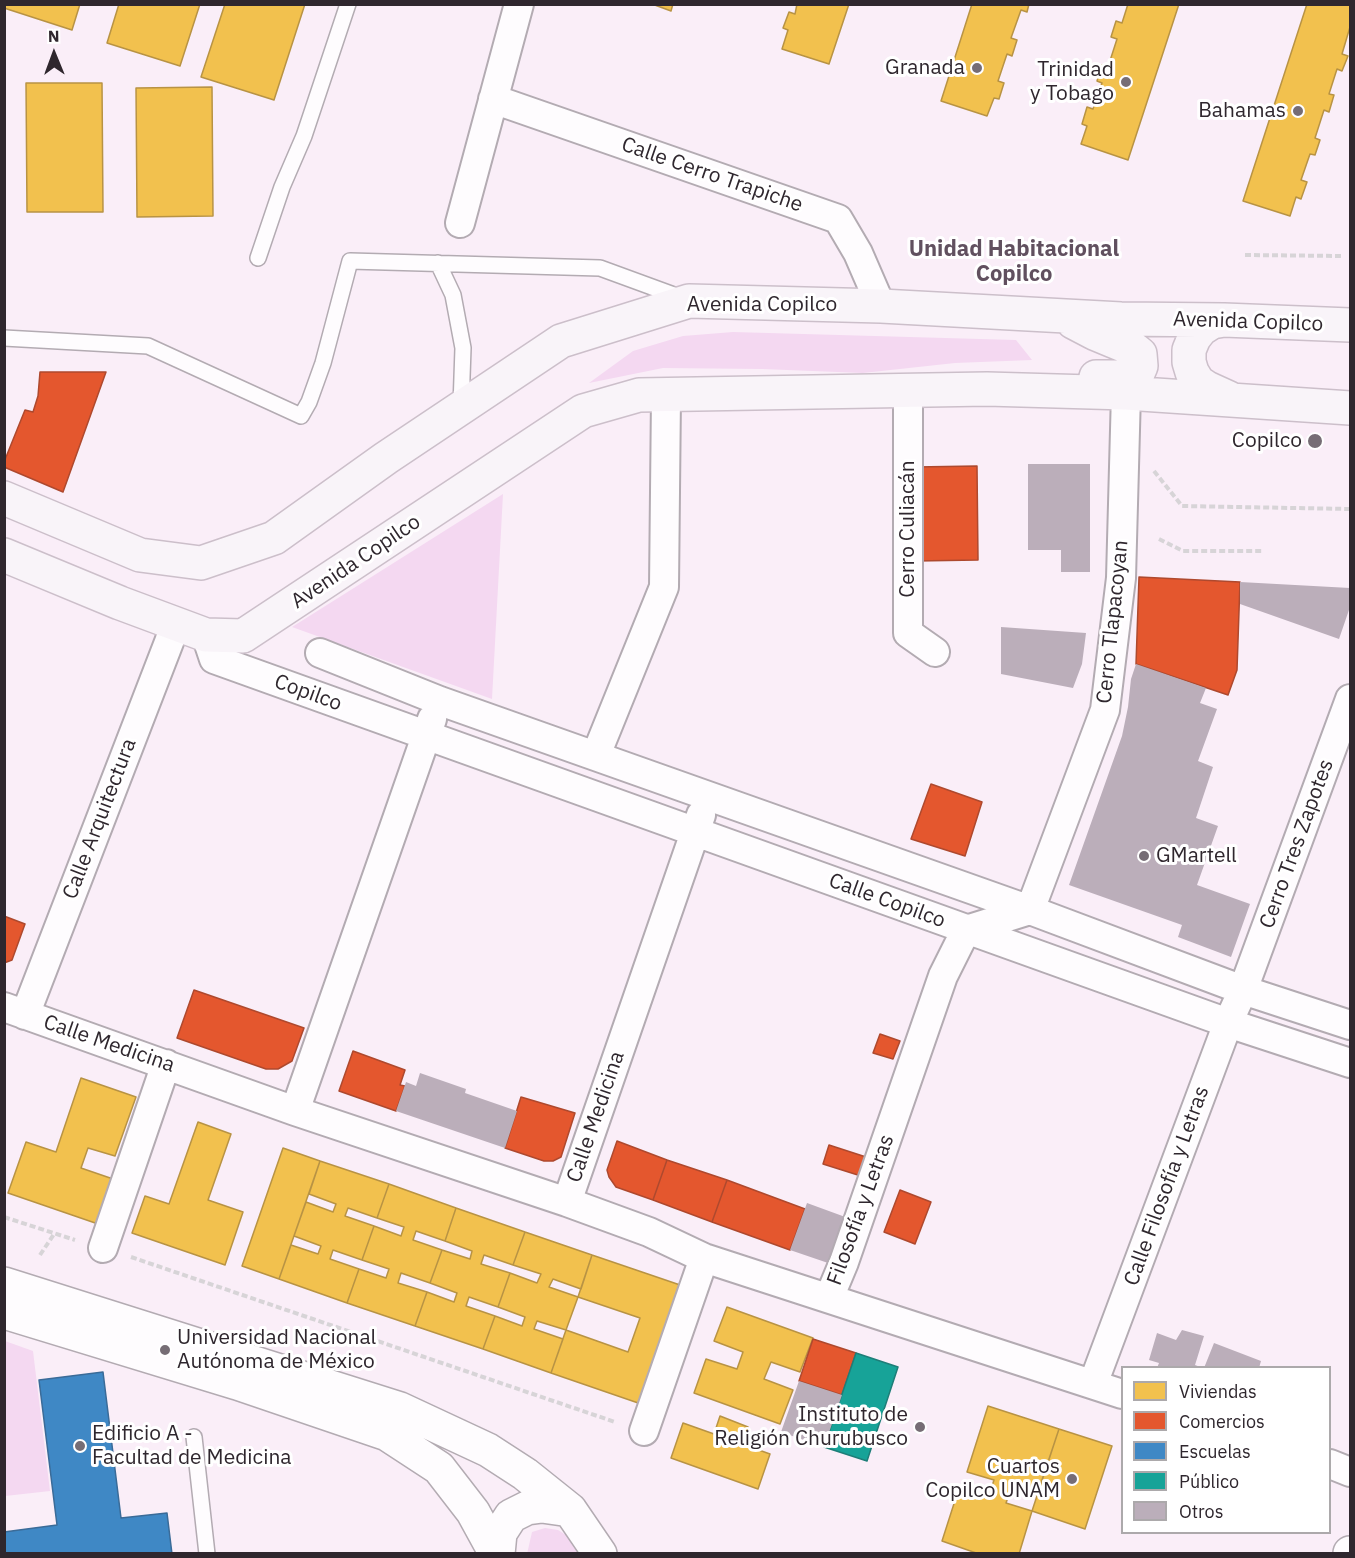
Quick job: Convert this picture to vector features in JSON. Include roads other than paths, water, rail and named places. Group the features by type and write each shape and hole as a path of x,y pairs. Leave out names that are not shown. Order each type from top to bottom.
{"main road":[{"name":"Avenida Copilco","path":"4,498 140,555 201,563 274,538 386,458 561,341 689,301 881,306 1120,319 1350,325"},
{"path":"987,389 1040,379 1131,377 1138,373 1142,360 1140,354 1135,350 1061,316"},
{"path":"1224,320 1212,322 1197,333 1189,350 1189,362 1198,382 1231,399"},
{"name":"Avenida Copilco","path":"13,564 206,635 243,636 583,411 639,395 987,389 1126,393 1350,408"}],"street":[{"path":"460,223 519,4"},
{"name":"Calle Cerro Trapiche","path":"493,99 838,219 858,253 881,306"},
{"name":"Cerro Culiacán","path":"908,391 908,633 934,652"},
{"name":"Cerro Tlapacoyan","path":"1030,910 1105,710 1121,578 1126,393"},
{"path":"597,755 664,587 666,396"},
{"name":"Calle Arquitectura","path":"15,1011 176,624"},
{"name":"Copilco","path":"206,635 214,659 425,735"},
{"name":"Copilco","path":"320,653 440,700"},
{"name":"Cerro Tres Zapotes","path":"1243,990 1350,699"},
{"path":"295,1111 425,735 440,700"},
{"name":"Calle Copilco","path":"440,700 1030,910 1243,990 1350,1025"},
{"name":"Calle Copilco","path":"425,735 1228,1023 1350,1063"},
{"name":"Calle Medicina","path":"15,1011 295,1111 567,1202 694,831 709,797"},
{"path":"966,930 1030,910"},
{"name":"Filosofía y Letras","path":"966,930 943,976 844,1262 829,1298 1121,1394"},
{"name":"Calle Filosofía y Letras","path":"1093,1384 1228,1023 1243,990"},
{"path":"103,1248 166,1064"},
{"path":"567,1202 649,1232 704,1258 829,1298"},
{"path":"644,1431 704,1258"},
{"path":"4,1284 400,1410 488,1450 525,1474 570,1510 600,1554"},
{"path":"4,1312 237,1383 387,1434 439,1468 473,1512 497,1554"},
{"path":"1331,1465 1350,1472"},
{"path":"497,1554 500,1533 511,1516 528,1508 542,1506 570,1510"}],"lane":[{"path":"258,258 282,187 304,136 348,4"},
{"path":"4,338 148,346 301,417 323,363 350,261 600,268 689,301"},
{"path":"438,263 453,295 463,348 461,408"},
{"path":"194,1437 207,1554"}],"place":[{"name":"Granada","path":"977,68"},
{"name":"Trinidad y Tobago","path":"1126,82"},
{"name":"Bahamas","path":"1298,111"},
{"name":"Copilco","path":"1315,441"},
{"name":"GMartell","path":"1144,856"},
{"name":"Universidad Nacional Autónoma de México","path":"165,1350"},
{"name":"Instituto de Religión Churubusco","path":"920,1427"},
{"name":"Edificio A - Facultad de Medicina","path":"80,1446"},
{"name":"Cuartos Copilco UNAM","path":"1072,1479"}],"district":[{"name":"Unidad Habitacional Copilco","path":"1014,262"}]}
